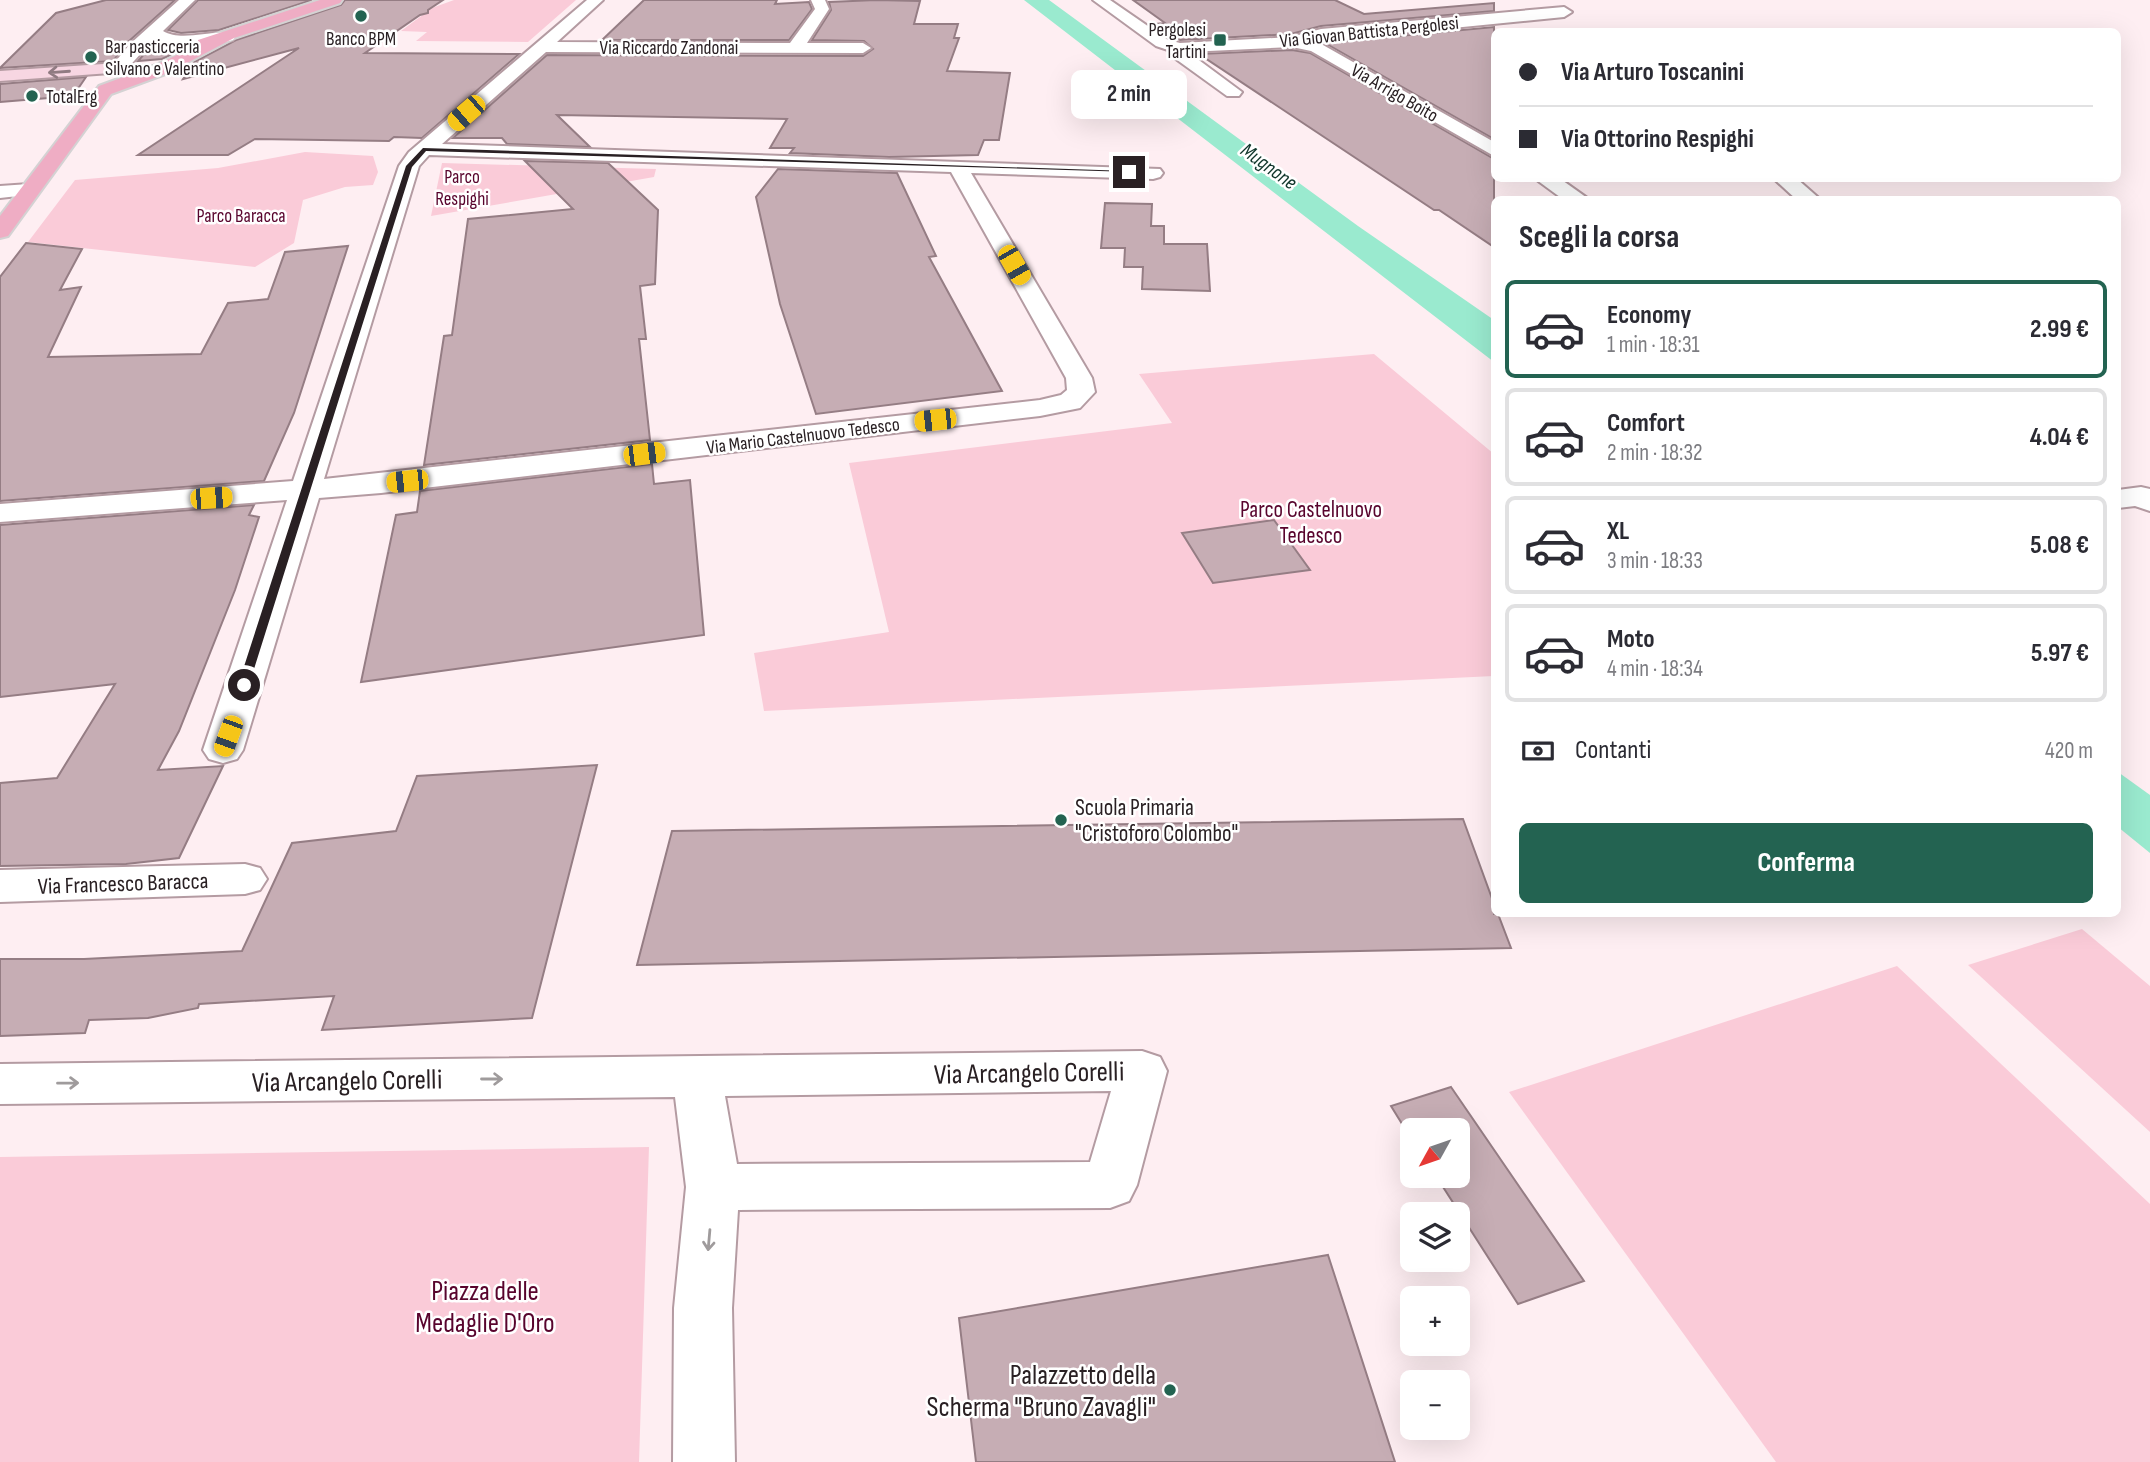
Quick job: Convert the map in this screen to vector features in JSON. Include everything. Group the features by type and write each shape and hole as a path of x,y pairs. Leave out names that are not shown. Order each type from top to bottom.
{"main road":[{"path":"0,231 92,104 115,81 162,69 227,37 335,0"}],"street":[{"path":"0,76 115,81 136,47 188,0"},
{"path":"223,750 409,166 596,0"},
{"path":"794,48 822,9 818,0"},
{"path":"1100,0 1162,43 1174,47 1179,54 1233,92"},
{"name":"Via Giovan Battista Pergolesi","path":"1174,47 1193,49 1292,42 1321,34 1564,12"},
{"path":"153,32 163,39 177,41 227,37"},
{"name":"Via Arrigo Boito","path":"1292,42 1317,48 1491,148"},
{"name":"Via Riccardo Zandonai","path":"543,47 863,48"},
{"path":"1449,124 1482,121"},
{"path":"425,149 1153,173"},
{"name":"Via Mario Castelnuovo Tedesco","path":"304,491 1014,411 1070,402 1082,392 1079,378 957,166"},
{"path":"1551,182 1573,196"},
{"path":"1788,182 1806,196"},
{"path":"0,192 29,190"},
{"path":"0,513 304,491"},
{"path":"2121,499 2141,496 2150,502"},
{"name":"Via Francesco Baracca","path":"0,886 246,879"},
{"name":"Via Arcangelo Corelli","path":"0,1084 1142,1071 1110,1185 713,1187"},
{"path":"695,1075 705,1119 713,1187 703,1308 705,1462"}],"green space":[{"path":"454,0 576,0 528,42 416,41 427,32 401,31 432,8"},
{"name":"Parco Baracca","path":"305,152 373,156 378,172 373,185 345,187 303,200 294,243 255,267 28,242 75,180 218,168"},
{"name":"Parco Respighi","path":"442,163 656,169 654,177 431,216"},
{"name":"Parco Castelnuovo Tedesco","path":"1374,354 1491,452 1491,676 764,711 754,653 889,632 849,463 1172,423 1139,374"},
{"path":"2082,929 2150,986 2150,1132 1968,965"},
{"path":"1897,966 2150,1204 2150,1462 1776,1462 1509,1092"},
{"name":"Piazza delle Medaglie D'Oro","path":"649,1147 639,1462 0,1462 0,1157"}],"water":[{"name":"Mugnone","path":"1024,0 1049,0 1358,226 1491,318 1491,360"},
{"path":"2121,774 2150,795 2150,853 2121,829"}],"building":[{"path":"106,0 175,0 128,42 113,61 0,68 56,13"},
{"path":"198,0 312,0 219,30 181,33 168,30"},
{"path":"345,0 443,0 428,10 428,13 420,15 365,53 519,54 422,138 394,137 389,141 255,139 228,155 138,155 299,48 183,79 194,62 236,40 341,5"},
{"path":"644,0 777,0 775,4 809,2 812,9 789,40 602,40"},
{"path":"1133,0 1335,0 1364,14 1494,3 1494,11 1321,26 1291,34 1180,40 1155,24 1165,23"},
{"path":"920,1 914,24 958,24 954,38 959,38 947,71 1010,73 999,140 984,140 978,155 889,157 790,153 794,148 770,148 787,119 557,115 590,147 507,144 502,138 453,138 547,55 863,56 873,49 864,41 812,40 831,10 829,2"},
{"path":"1494,27 1491,28 1491,137 1325,43"},
{"path":"155,42 184,49 162,59 138,61"},
{"path":"1292,50 1310,53 1491,157 1494,196 1491,196 1491,245 1439,210 1434,210 1199,54"},
{"path":"86,77 73,96 0,102 0,84"},
{"path":"525,161 608,163 658,210 655,284 640,286 646,339 639,339 650,440 424,465 444,336 452,335 468,219 573,209"},
{"path":"778,169 897,173 936,256 929,257 1002,391 816,414 780,304 756,197"},
{"path":"1105,203 1152,204 1151,226 1164,226 1164,244 1207,244 1210,291 1142,289 1143,267 1124,267 1125,248 1101,248"},
{"path":"26,243 82,249 60,290 81,287 48,357 201,354 228,303 268,299 285,252 348,246 294,413 264,481 0,501 0,277"},
{"path":"652,464 654,484 690,480 704,635 361,682 396,515 417,512 420,491"},
{"path":"254,505 249,515 259,517 235,590 179,731 158,770 223,766 179,858 126,864 0,866 0,783 57,778 115,684 0,697 0,525"},
{"path":"1274,520 1310,570 1213,583 1182,533"},
{"path":"597,765 532,1018 322,1030 334,996 199,1004 198,1008 148,1018 89,1020 85,1033 0,1036 0,959 84,959 242,951 292,843 396,831 417,776"},
{"path":"1463,819 1491,896 1491,917 1499,917 1511,948 637,965 672,831"},
{"path":"1451,1087 1584,1281 1518,1304 1470,1229 1470,1202 1453,1202 1444,1188 1470,1188 1470,1118 1400,1118 1400,1121 1391,1106"},
{"name":"Palazzetto della Scherma \"Bruno Zavagli\"","path":"1328,1255 1395,1462 976,1462 959,1318"}],"place":[{"name":"Banco BPM","path":"361,16"},
{"name":"Pergolesi Tartini","path":"1220,40"},
{"name":"Bar pasticceria Silvano e Valentino","path":"91,57"},
{"name":"TotalErg","path":"32,96"},
{"name":"Scuola Primaria \"Cristoforo Colombo\"","path":"1061,820"},
{"name":"Palazzetto della Scherma \"Bruno Zavagli\"","path":"1170,1390"}],"route":[{"path":"244,685 409,166 425,149 1129,172"}]}
